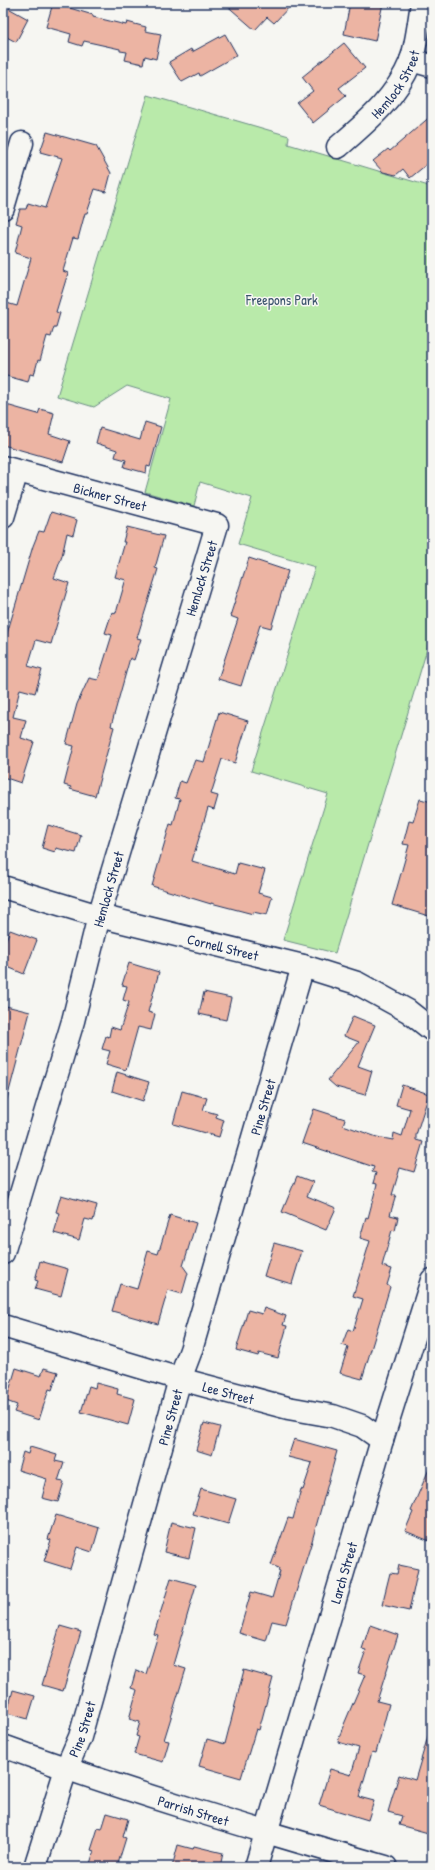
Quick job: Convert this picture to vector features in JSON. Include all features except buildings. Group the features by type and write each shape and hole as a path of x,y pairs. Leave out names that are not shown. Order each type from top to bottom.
{"street":[{"name":"Hemlock Street","path":"338,147 369,121 386,102 400,82 411,60 422,3"},
{"path":"411,60 432,66"},
{"path":"3,208 22,142"},
{"path":"3,517 10,469"},
{"name":"Bickner Street","path":"10,469 217,525"},
{"name":"Hemlock Street","path":"3,1253 73,1021 99,916 217,525"},
{"name":"Cornell Street","path":"3,887 99,916 303,966 357,983 408,1011 432,1030"},
{"name":"Pine Street","path":"35,1867 66,1769 80,1737 180,1380 303,966"},
{"name":"Larch Street","path":"256,1867 382,1440 432,1280"},
{"name":"Lee Street","path":"3,1326 180,1380 288,1408 333,1416 362,1426 382,1440"},
{"name":"Parrish Street","path":"3,1746 66,1769 266,1833 386,1867"}],"green space":[{"name":"Freepons Park","path":"148,95 289,136 288,144 432,187 432,633 335,953 283,940 328,794 251,771 315,567 238,544 252,498 200,482 194,506 145,492 171,399 127,386 94,407 57,396"}]}
